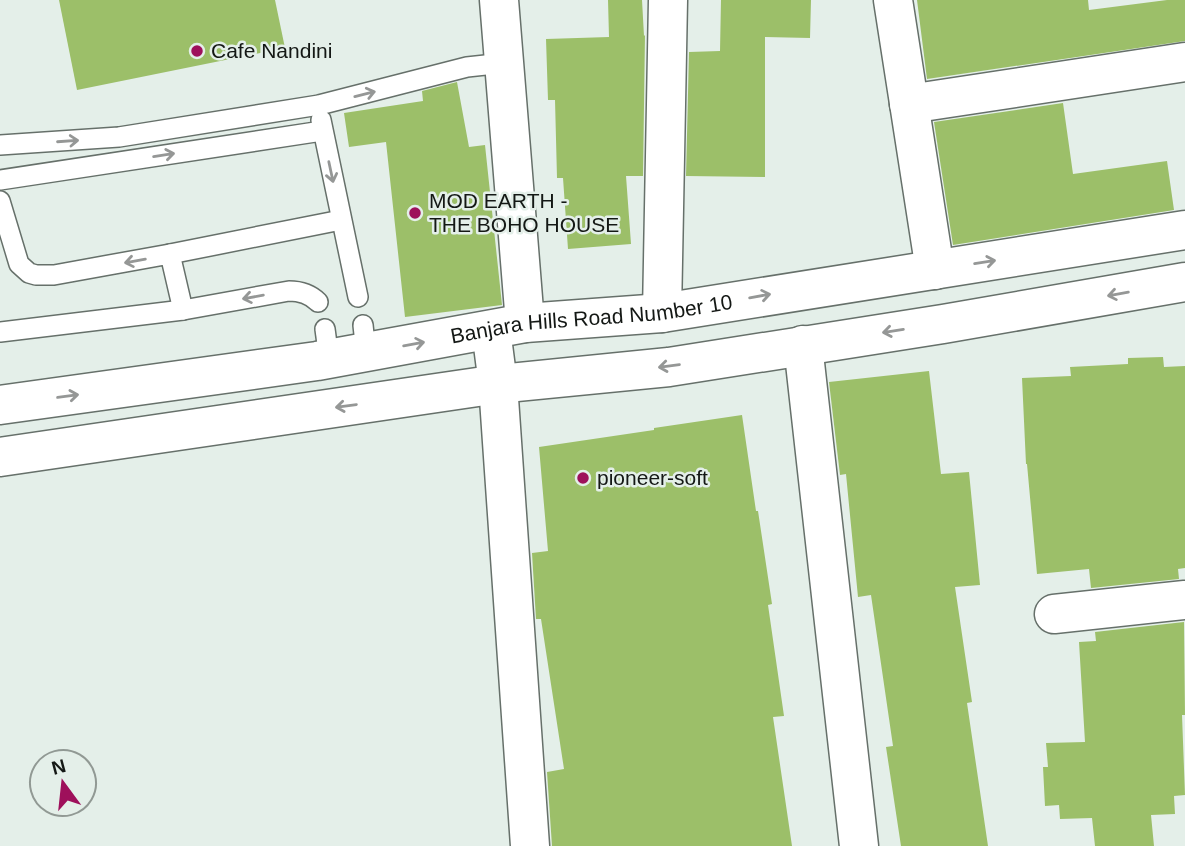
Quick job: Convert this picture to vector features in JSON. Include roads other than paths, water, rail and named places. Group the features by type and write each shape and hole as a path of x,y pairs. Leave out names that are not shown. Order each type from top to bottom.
{"main road":[{"path":"499,0 504,63 508,326 498,384 530,846"},
{"path":"663,313 668,0"},
{"path":"893,0 935,270"},
{"path":"909,104 1185,62"},
{"name":"Banjara Hills Road Number 10","path":"0,405 327,344 663,313 1185,230"},
{"path":"0,457 498,384 669,366 943,324 1185,282"},
{"path":"803,345 859,846"},
{"path":"1054,614 1185,600"}],"lane":[{"path":"0,145 119,137 318,105 467,68 504,63"},
{"path":"318,105 358,297"},
{"path":"0,180 322,131"},
{"path":"0,201 19,264 29,273 36,275 54,275 170,254 341,219"},
{"path":"170,254 183,310"},
{"path":"0,332 183,310 289,291 306,294 318,302"}],"place":[{"name":"Cafe Nandini","path":"197,51"},
{"name":"MOD EARTH - THE BOHO HOUSE","path":"415,213"},
{"name":"pioneer-soft","path":"583,478"}]}
